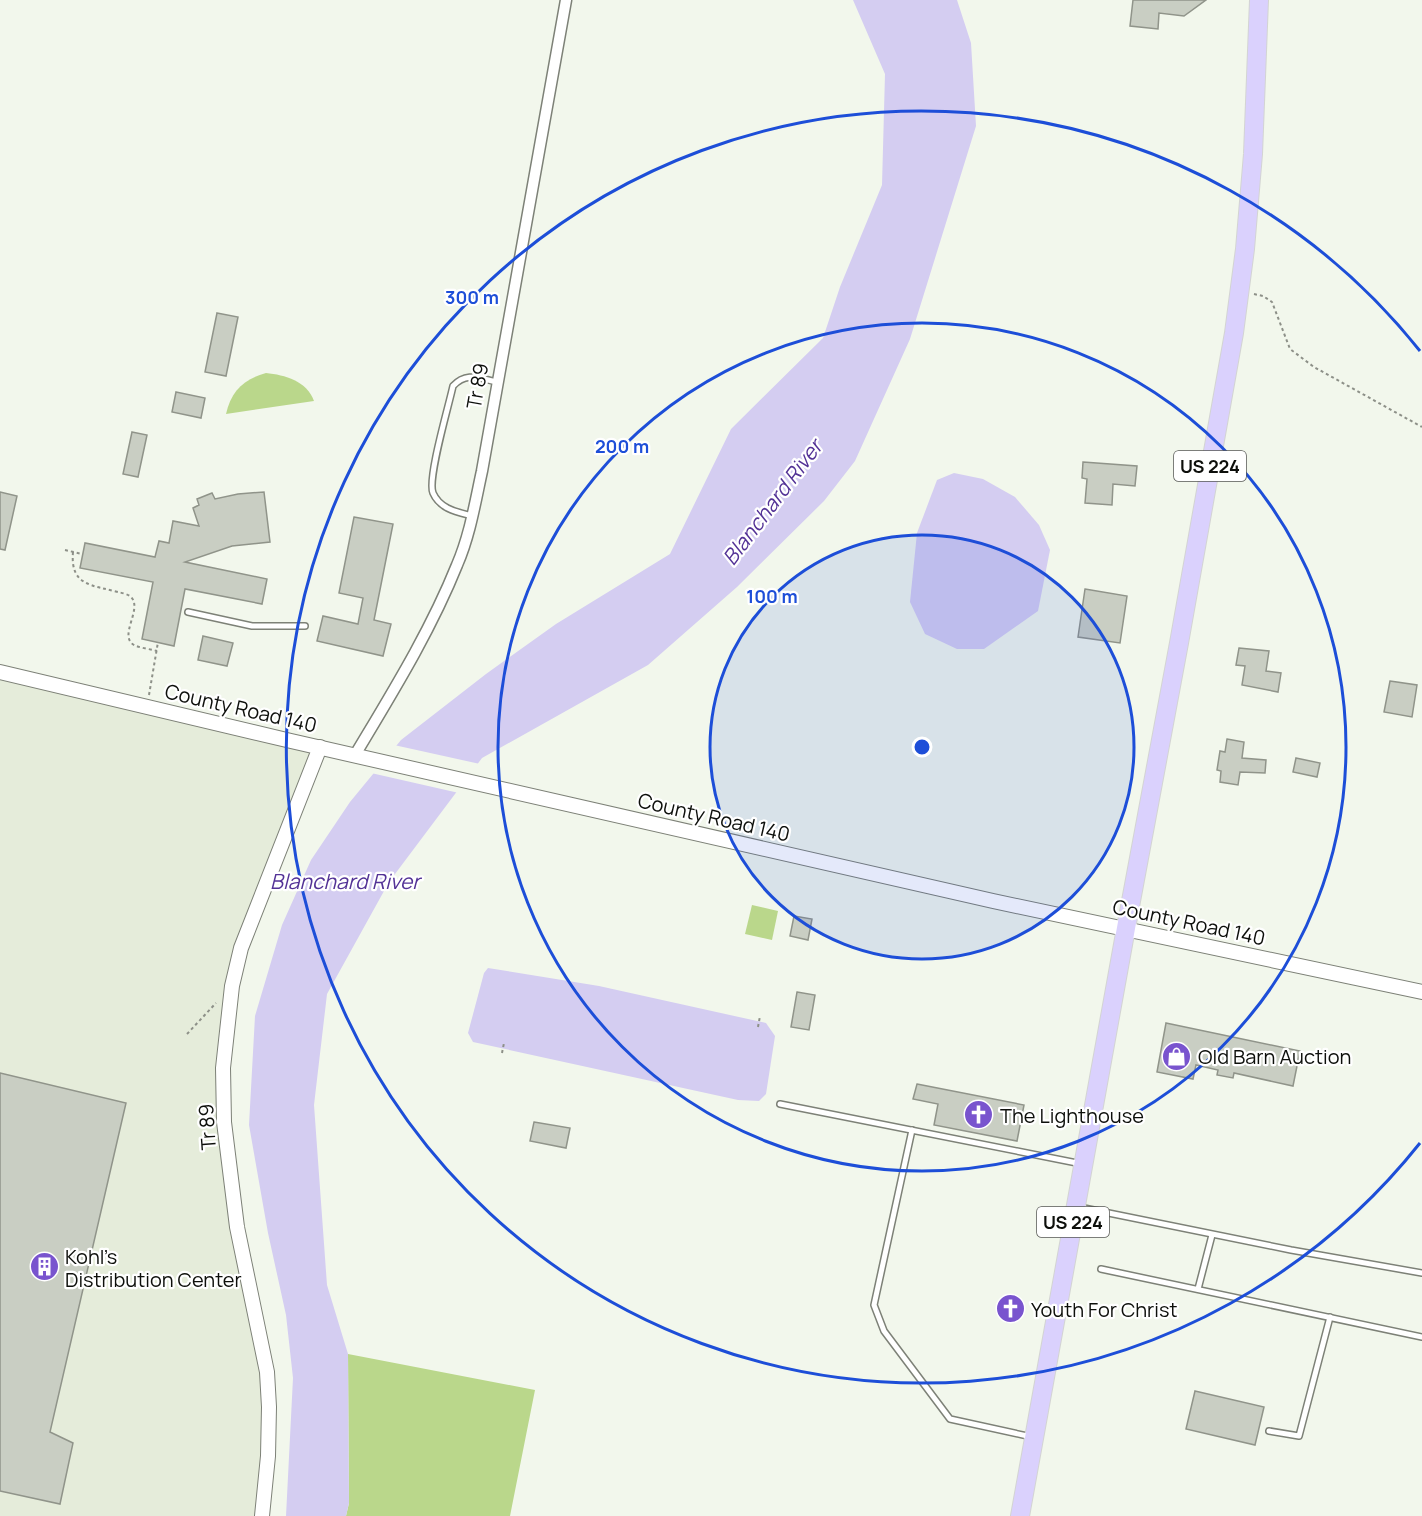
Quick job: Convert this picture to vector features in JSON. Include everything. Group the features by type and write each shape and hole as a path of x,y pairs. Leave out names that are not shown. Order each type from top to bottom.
{"main road":[{"name":"US 224","path":"1020,1516 1125,928 1179,643 1240,290 1253,154 1259,0"}],"street":[{"name":"Tr 89","path":"355,755 407,668 436,612 458,563 472,516 566,0"},
{"name":"County Road 140","path":"0,672 993,901 1422,992"},
{"name":"Tr 89","path":"262,1516 268,1456 267,1372 237,1227 224,1122 223,1068 232,986 241,948 320,747"}],"lane":[{"path":"472,516 447,509 439,501 432,491 433,474 453,386 466,377 498,382"},
{"path":"188,612 252,626 304,626"},
{"path":"780,1104 1083,1164"},
{"path":"912,1130 874,1305 884,1331 951,1419 1034,1437"},
{"path":"1076,1207 1422,1273"},
{"path":"1198,1289 1212,1234"},
{"path":"1101,1269 1422,1337"},
{"path":"1269,1431 1299,1436 1330,1317"}],"path":[{"path":"1240,290 1263,296 1272,302 1290,349 1314,367 1422,427"},
{"path":"65,550 82,554"},
{"path":"73,552 74,572 80,580 89,585 126,594 132,598 135,605 128,634 130,642 157,651"},
{"path":"148,706 158,642"},
{"path":"187,1034 232,986"},
{"path":"758,1027 760,1016"},
{"path":"502,1053 504,1043"}],"shaded area":[{"path":"0,675 320,747 241,948 224,1122 269,1407 262,1516 0,1516"}],"green space":[{"path":"266,373 288,377 301,384 311,394 314,401 226,414 231,399 240,387 251,379"},
{"path":"752,905 778,911 772,940 745,934"},
{"path":"348,1354 535,1390 510,1516 346,1516 349,1503"}],"water":[{"name":"Blanchard River","path":"853,0 957,0 971,43 976,126 910,339 855,461 824,501 737,587 648,665 482,758 389,882 327,994 314,1105 327,1285 348,1354 349,1503 346,1516 286,1516 293,1378 286,1315 268,1233 249,1125 255,1016 282,925 311,860 350,802 401,740 486,674 556,624 670,554 731,429 823,338 840,287 882,185 885,74"},
{"path":"954,473 983,479 1015,497 1039,525 1050,550 1038,611 984,649 957,649 925,634 910,602 917,533 937,480"},
{"path":"488,968 599,986 766,1023 775,1036 766,1094 759,1101 738,1100 473,1042 468,1033 484,973"}],"pier":[{"path":"394,745 480,764 459,793 371,773"}],"building":[{"path":"1133,0 1206,0 1184,16 1159,13 1158,29 1130,26"},
{"path":"217,313 238,317 226,376 205,372"},
{"path":"176,392 205,398 201,418 172,412"},
{"path":"132,432 147,435 138,477 123,474"},
{"path":"1083,462 1137,466 1135,486 1113,484 1112,505 1085,503 1087,479 1082,478"},
{"path":"0,492 17,496 5,550 0,549"},
{"path":"264,492 270,542 232,546 185,562 267,579 262,604 185,589 174,646 142,639 153,582 80,568 85,543 155,557 159,541 169,543 173,521 199,526 193,508 199,505 197,499 212,493 215,499"},
{"path":"354,517 393,524 374,620 391,624 383,656 317,641 323,616 358,624 363,598 339,593"},
{"path":"1085,589 1127,596 1120,643 1078,637"},
{"path":"203,636 233,643 227,666 198,660"},
{"path":"1239,648 1269,651 1266,671 1281,673 1278,692 1242,685 1245,666 1236,665"},
{"path":"1390,681 1417,685 1412,717 1384,712"},
{"path":"1227,739 1244,742 1242,758 1266,760 1265,773 1240,772 1238,785 1220,782 1221,771 1217,770 1220,751 1225,752"},
{"path":"1296,758 1320,763 1317,777 1293,772"},
{"path":"794,916 812,919 808,940 790,936"},
{"path":"797,992 815,995 809,1030 791,1027"},
{"path":"1166,1023 1300,1051 1293,1086 1234,1073 1233,1078 1217,1075 1218,1070 1196,1065 1193,1079 1157,1072"},
{"name":"Kohl’s Distribution Center","path":"0,1073 126,1103 50,1432 73,1443 60,1504 0,1491"},
{"name":"The Lighthouse","path":"917,1084 1024,1105 1017,1141 934,1125 938,1104 913,1099"},
{"path":"534,1122 570,1128 566,1148 530,1141"},
{"path":"1195,1391 1264,1407 1255,1445 1186,1429"}],"place":[{"name":"Old Barn Auction","path":"1177,1056"},
{"name":"The Lighthouse","path":"979,1115"},
{"name":"Kohl’s Distribution Center","path":"44,1267"},
{"name":"Youth For Christ","path":"1010,1309"}]}
